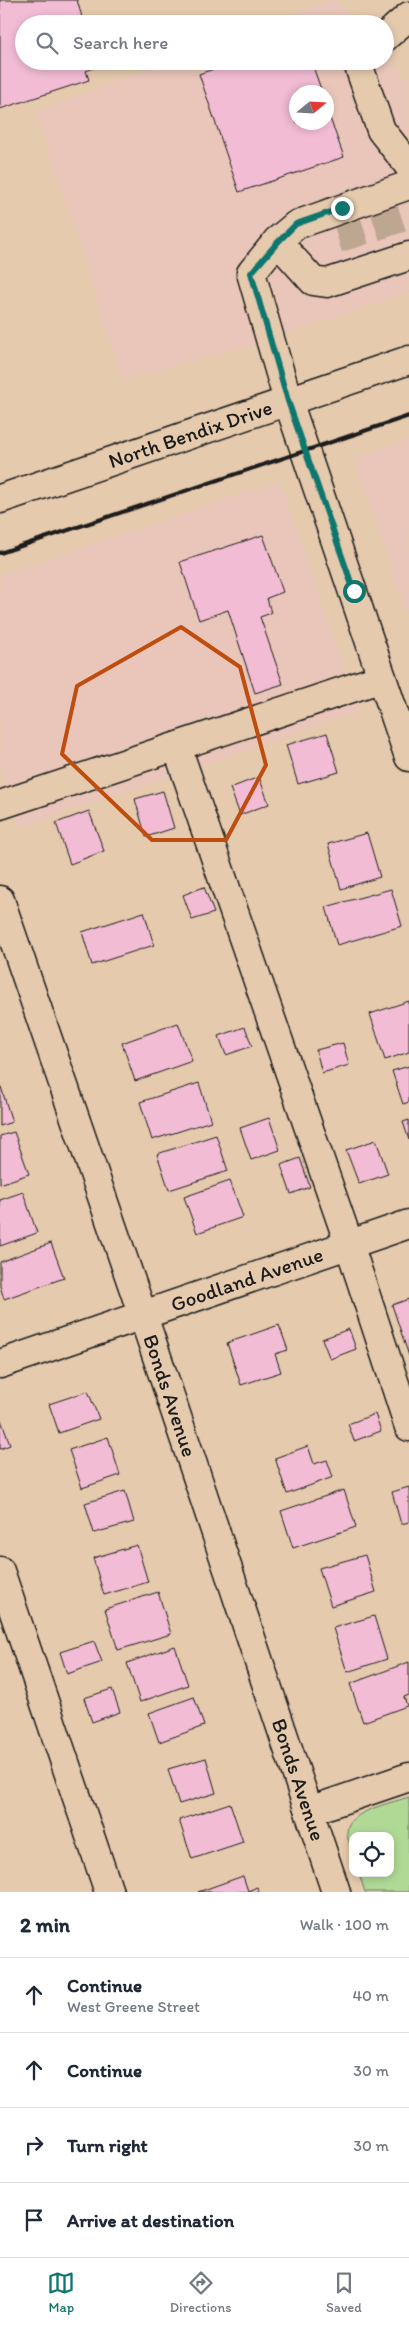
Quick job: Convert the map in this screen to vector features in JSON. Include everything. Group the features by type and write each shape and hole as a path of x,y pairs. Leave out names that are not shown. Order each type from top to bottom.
{"street":[{"path":"400,0 409,10"},
{"path":"394,29 409,16"},
{"path":"360,70 381,130 409,166"},
{"path":"409,185 381,202 345,214 296,224 251,273 288,401 409,757"},
{"path":"278,242 313,281 327,283 361,265 402,253"},
{"name":"North Bendix Drive","path":"0,499 409,360"},
{"path":"0,806 382,678"},
{"path":"176,747 349,1244 409,1428"},
{"name":"Bonds Avenue","path":"0,900 143,1316 336,1892"},
{"name":"Goodland Avenue","path":"0,1364 409,1224"},
{"path":"0,1571 109,1892"},
{"path":"309,1811 409,1777"}],"highlighted area":[{"path":"181,627 240,667 266,765 226,840 152,840 62,754 77,686"}],"shaded area":[{"path":"329,0 335,0 349,15 290,15"},
{"path":"394,64 409,80 409,292 258,343 123,379 36,112 145,70 394,70"},
{"path":"409,439 409,621 354,457"},
{"path":"280,481 359,712 20,828 0,770 0,575"}],"green space":[{"path":"409,1797 409,1892 365,1892 360,1877 394,1877 394,1832 349,1832 349,1843 348,1828 353,1819 386,1804"}],"building":[{"path":"0,0 77,0 81,15 15,15 15,70 88,70 86,71 89,80 0,109"},
{"path":"211,70 314,70 320,85 289,85 289,130 334,129 344,157 239,192 199,74"},
{"path":"263,535 283,592 267,598 271,613 260,617 283,684 255,693 228,610 199,620 180,562"},
{"path":"327,733 339,772 298,784 286,745"},
{"path":"259,777 269,804 240,815 230,788"},
{"path":"163,791 174,828 146,837 135,799"},
{"path":"89,811 104,851 70,864 56,823"},
{"path":"367,833 380,877 341,889 328,844"},
{"path":"204,887 214,913 192,920 183,895"},
{"path":"391,889 402,926 337,945 326,907"},
{"path":"144,912 154,945 92,965 82,932"},
{"path":"409,1001 409,1052 385,1060 370,1014"},
{"path":"178,1023 192,1061 135,1081 122,1043"},
{"path":"245,1027 252,1046 226,1055 219,1036"},
{"path":"343,1043 349,1065 322,1073 316,1050"},
{"path":"409,1066 409,1102 403,1104 392,1071"},
{"path":"199,1083 211,1121 152,1140 140,1102"},
{"path":"0,1087 12,1122 0,1126"},
{"path":"269,1118 280,1150 251,1160 240,1128"},
{"path":"409,1120 409,1140 403,1122"},
{"path":"14,1132 29,1174 0,1184 0,1136"},
{"path":"216,1135 228,1171 169,1190 157,1154"},
{"path":"376,1140 388,1174 359,1184 346,1150"},
{"path":"300,1158 310,1187 291,1194 281,1165"},
{"path":"230,1181 243,1217 197,1233 184,1197"},
{"path":"23,1192 37,1233 0,1246 0,1200"},
{"path":"51,1243 64,1278 4,1299 0,1286 0,1262"},
{"path":"409,1299 409,1356 392,1305"},
{"path":"279,1325 288,1350 275,1354 281,1372 241,1385 227,1343"},
{"path":"349,1329 356,1349 330,1359 322,1339"},
{"path":"88,1391 99,1419 59,1433 49,1404"},
{"path":"375,1414 381,1431 354,1441 348,1424"},
{"path":"0,1417 10,1445 0,1449"},
{"path":"108,1437 120,1475 82,1488 69,1450"},
{"path":"308,1446 314,1464 327,1460 333,1477 287,1494 275,1458"},
{"path":"409,1487 409,1522 401,1524 392,1492"},
{"path":"344,1490 356,1527 293,1548 281,1511"},
{"path":"125,1491 134,1522 94,1533 85,1503"},
{"path":"137,1545 148,1582 104,1595 93,1558"},
{"path":"365,1555 376,1592 331,1606 319,1568"},
{"path":"158,1592 171,1634 118,1650 105,1609"},
{"path":"374,1616 387,1659 347,1672 333,1628"},
{"path":"94,1641 102,1662 67,1674 60,1652"},
{"path":"175,1646 188,1685 140,1702 127,1663"},
{"path":"409,1662 409,1695 404,1697 407,1706 363,1722 350,1684"},
{"path":"112,1689 120,1712 92,1722 84,1698"},
{"path":"194,1697 204,1726 159,1742 149,1713"},
{"path":"206,1758 216,1793 179,1804 168,1769"},
{"path":"230,1803 243,1842 192,1859 179,1820"},
{"path":"243,1876 248,1891 257,1887 259,1892 198,1892"}],"tunnel":[{"path":"384,209 396,245"},
{"path":"347,221 359,260"}],"railway":[{"path":"0,553 409,416"}],"route":[{"path":"342,208 296,224 251,273 288,401 354,591"}]}
